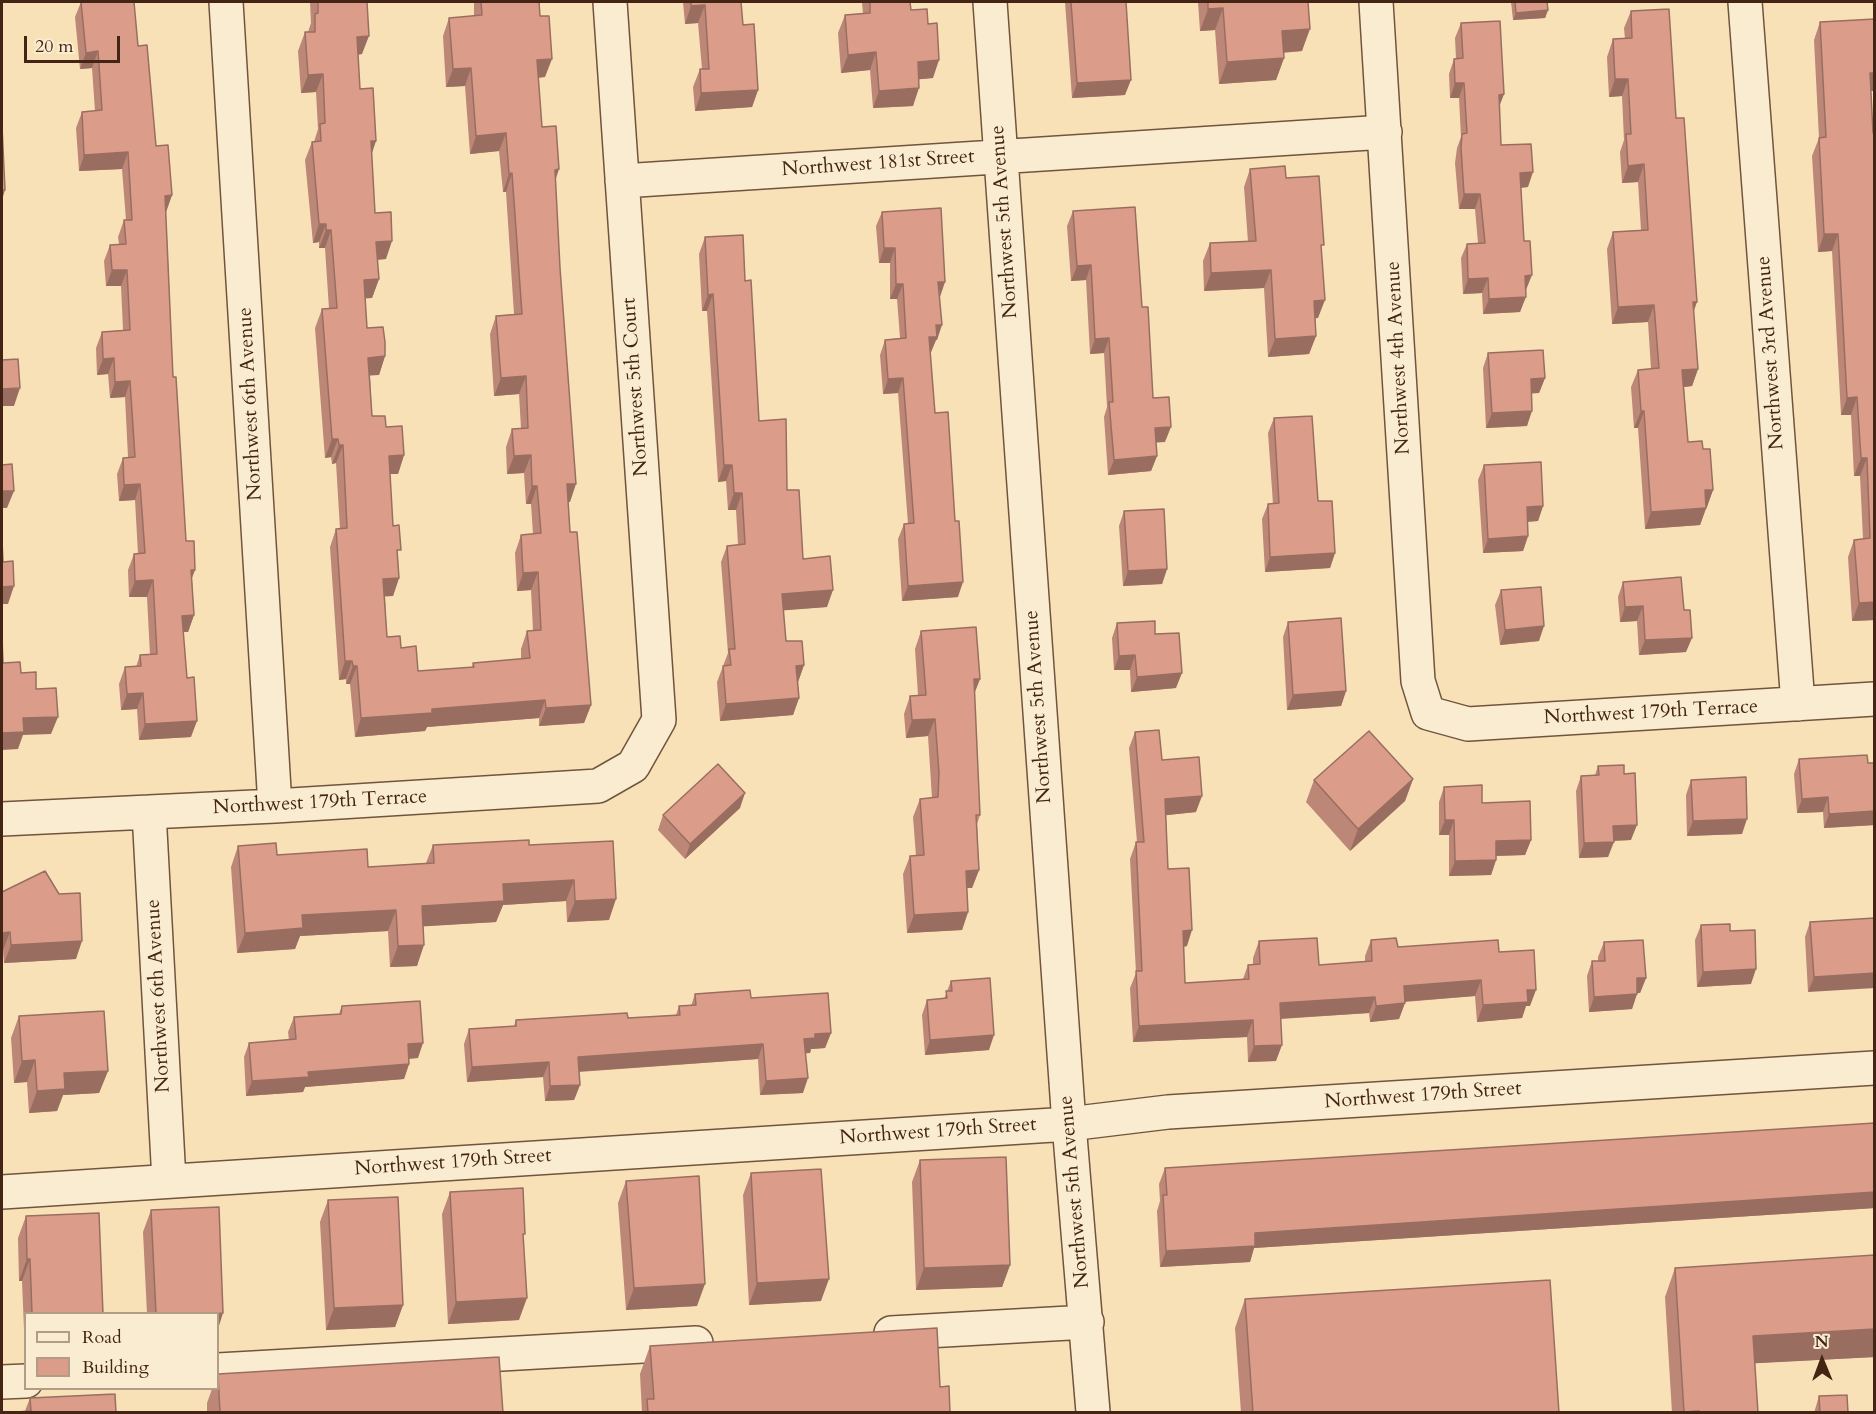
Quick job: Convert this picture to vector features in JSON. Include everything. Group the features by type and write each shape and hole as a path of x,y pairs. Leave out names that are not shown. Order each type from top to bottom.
{"street":[{"name":"Northwest 6th Avenue","path":"226,2 275,806"},
{"name":"Northwest 5th Court","path":"610,2 658,720 633,766"},
{"name":"Northwest 5th Avenue","path":"990,2 1069,1124 1093,1413"},
{"name":"Northwest 4th Avenue","path":"1377,2 1418,681 1428,713"},
{"name":"Northwest 3rd Avenue","path":"1745,2 1798,705"},
{"name":"Northwest 181st Street","path":"622,181 1385,132"},
{"name":"Northwest 179th Terrace","path":"1428,713 1468,724 1875,699"},
{"name":"Northwest 179th Terrace","path":"2,819 275,806 598,786 633,766"},
{"name":"Northwest 6th Avenue","path":"149,812 169,1181"},
{"name":"Northwest 179th Street","path":"2,1192 1069,1124 1168,1112 1875,1068"},
{"path":"866,1334 1087,1322"},
{"path":"219,1370 728,1342"},
{"path":"2,1383 24,1381"}],"building":[{"path":"81,2 134,2 138,46 147,45 156,146 168,145 172,195 165,196 173,377 176,377 186,541 194,541 195,570 191,570 194,615 182,616 187,678 194,677 197,721 145,724 143,693 127,694 125,667 141,666 140,655 157,654 153,580 135,581 134,554 145,553 140,484 124,485 123,458 135,457 130,381 115,382 114,358 103,359 102,332 130,330 127,270 112,270 110,245 126,244 124,220 132,220 128,152 84,155 82,112 102,110 98,51 86,53"},
{"path":"318,2 367,2 369,36 357,37 360,89 373,88 376,141 371,141 375,213 391,212 392,241 376,242 379,279 364,280 367,328 383,327 385,342 385,356 368,358 372,416 385,416 386,427 402,426 404,455 389,456 393,526 399,525 401,550 397,550 399,578 383,579 387,637 400,636 401,648 416,646 418,671 474,667 473,663 530,658 527,631 541,630 538,572 523,573 521,535 541,533 537,486 532,486 531,455 514,456 512,429 528,428 526,376 501,378 496,316 522,314 512,173 509,174 506,133 476,136 471,68 453,69 449,18 482,15 481,2 539,2 540,16 549,16 552,59 537,60 542,127 556,126 559,169 555,170 560,268 576,484 567,484 570,532 577,532 591,705 546,708 545,700 432,709 432,713 361,718 357,666 353,666 352,661 345,661 336,529 347,528 343,445 339,445 338,439 332,439 322,309 337,308 331,230 326,230 326,224 319,224 312,142 321,141 320,124 325,123 323,74 308,75 305,32 315,32"},
{"path":"691,2 741,2 743,25 754,24 758,90 701,93 700,69 709,69 705,5 691,6"},
{"path":"870,2 910,2 911,10 927,9 928,24 937,23 939,60 918,62 919,88 879,91 876,52 848,55 845,15 870,13"},
{"path":"1071,2 1126,2 1131,80 1077,83"},
{"path":"1208,2 1308,2 1310,29 1282,31 1284,58 1227,62 1223,8 1208,9"},
{"path":"1515,2 1547,2 1548,10 1516,13"},
{"path":"1669,9 1676,118 1684,118 1697,302 1693,302 1698,369 1682,370 1688,442 1702,441 1703,449 1710,449 1713,490 1705,490 1706,508 1651,512 1644,411 1641,411 1638,370 1659,368 1654,305 1618,307 1613,232 1648,230 1644,164 1628,166 1626,134 1631,134 1628,79 1615,79 1613,39 1632,38 1631,11"},
{"path":"1875,19 1875,73 1870,73 1873,133 1875,133 1875,602 1859,603 1854,540 1870,538 1867,458 1861,458 1857,397 1847,398 1838,234 1824,234 1819,138 1826,137 1820,22"},
{"path":"1500,21 1504,94 1499,95 1501,145 1531,144 1533,172 1520,173 1524,241 1530,241 1532,275 1525,276 1526,297 1489,299 1488,278 1468,279 1467,244 1485,243 1480,194 1464,194 1461,148 1462,134 1467,133 1464,83 1455,83 1454,59 1463,58 1461,23"},
{"path":"2,126 5,190 2,190"},
{"path":"1285,166 1286,178 1319,176 1325,300 1314,301 1316,336 1275,339 1271,270 1211,273 1210,243 1256,241 1250,169"},
{"path":"1135,207 1142,307 1148,307 1153,398 1169,397 1171,427 1155,428 1157,456 1114,460 1109,402 1113,402 1109,338 1095,339 1091,265 1077,266 1073,211"},
{"path":"941,208 945,282 938,282 942,325 936,325 937,337 929,337 935,413 948,412 955,521 959,521 963,582 908,586 904,524 914,523 903,378 888,379 885,340 906,338 903,284 896,284 895,248 884,248 882,212"},
{"path":"743,235 745,281 751,280 759,421 786,419 787,490 799,490 803,559 830,556 833,590 782,594 786,641 802,641 804,665 796,666 799,698 726,704 723,666 731,665 729,649 735,649 727,546 745,544 742,493 734,493 732,465 724,465 713,294 708,295 705,237"},
{"path":"1543,350 1545,378 1531,379 1532,411 1492,413 1488,353"},
{"path":"18,359 20,388 2,389 2,360"},
{"path":"1312,416 1318,501 1332,501 1335,553 1270,557 1268,504 1279,503 1274,418"},
{"path":"1541,462 1543,506 1527,507 1528,536 1488,539 1484,465"},
{"path":"12,464 14,491 2,491 2,465"},
{"path":"1164,509 1167,569 1128,571 1124,511"},
{"path":"2,541 3,562 13,561 14,586 2,587"},
{"path":"1681,577 1684,610 1690,610 1692,638 1645,640 1643,606 1625,607 1623,582"},
{"path":"1541,587 1544,626 1505,630 1501,590"},
{"path":"1341,618 1346,691 1293,695 1288,622"},
{"path":"1155,621 1155,634 1179,633 1182,673 1137,677 1135,655 1119,656 1117,623"},
{"path":"976,627 980,679 974,679 980,815 976,815 979,870 966,871 968,912 914,915 910,856 924,855 920,799 938,797 939,773 935,719 912,720 910,696 926,695 921,631"},
{"path":"2,637 3,663 20,662 21,673 36,672 36,689 56,688 58,717 23,718 24,732 2,733"},
{"path":"1159,730 1162,760 1199,757 1202,796 1165,799 1168,869 1189,868 1192,930 1183,931 1185,983 1249,979 1248,965 1260,964 1259,941 1317,938 1319,965 1372,961 1371,940 1396,938 1398,947 1498,940 1499,952 1534,950 1536,990 1527,990 1528,1002 1483,1005 1481,980 1404,986 1405,1003 1376,1006 1375,997 1280,1003 1282,1045 1254,1046 1253,1020 1139,1026 1136,971 1142,971 1136,842 1144,842 1135,732"},
{"path":"1369,731 1413,779 1358,829 1314,780"},
{"path":"1867,755 1868,763 1875,763 1875,811 1829,814 1828,797 1802,799 1799,759"},
{"path":"718,764 745,793 690,844 663,815"},
{"path":"1624,765 1624,774 1635,773 1637,825 1613,826 1614,842 1584,843 1581,776 1599,775 1598,766"},
{"path":"1746,777 1747,819 1693,821 1691,780"},
{"path":"1482,785 1482,803 1530,801 1531,840 1496,841 1496,860 1455,861 1454,820 1445,820 1444,787"},
{"path":"529,840 529,845 613,841 616,899 575,901 574,880 503,884 504,901 422,906 424,945 398,946 396,910 302,915 303,928 245,933 238,846 276,843 277,855 367,849 368,867 434,863 433,845"},
{"path":"45,871 59,894 80,893 82,941 11,945 10,932 2,933 2,892"},
{"path":"1875,918 1875,973 1814,977 1810,922"},
{"path":"1730,924 1730,931 1755,930 1756,969 1703,972 1701,925"},
{"path":"1643,940 1646,978 1637,978 1637,994 1594,997 1592,961 1605,961 1604,942"},
{"path":"990,978 994,1035 930,1040 927,1000 947,998 946,991 952,991 951,981"},
{"path":"750,990 751,998 828,993 831,1033 815,1034 815,1038 804,1039 808,1078 766,1081 763,1044 578,1057 580,1085 550,1086 549,1062 472,1067 469,1029 516,1026 516,1020 627,1013 628,1018 680,1015 679,1006 696,1005 695,994"},
{"path":"420,1001 423,1043 408,1044 409,1064 308,1072 309,1077 252,1081 249,1043 296,1039 294,1017 341,1014 342,1006"},
{"path":"104,1011 108,1071 64,1073 65,1089 37,1091 35,1060 22,1061 19,1016"},
{"path":"1875,1123 1875,1192 1255,1233 1255,1246 1166,1251 1163,1195 1167,1195 1165,1168"},
{"path":"1006,1157 1010,1265 924,1268 920,1160"},
{"path":"821,1169 829,1279 757,1283 751,1173"},
{"path":"699,1176 705,1284 634,1288 626,1181"},
{"path":"523,1188 527,1298 456,1302 450,1192"},
{"path":"398,1197 403,1305 334,1308 328,1200"},
{"path":"219,1207 223,1313 156,1312 151,1210"},
{"path":"99,1213 103,1312 32,1312 26,1216"},
{"path":"1875,1255 1875,1329 1753,1336 1758,1413 1684,1412 1675,1268"},
{"path":"1550,1280 1559,1413 1253,1413 1245,1299"},
{"path":"937,1328 940,1387 949,1386 950,1413 648,1413 647,1399 654,1399 650,1346"},
{"path":"499,1357 503,1413 220,1413 219,1374"},
{"path":"115,1394 116,1413 2,1413 31,1411 30,1398"},
{"path":"1847,1395 1848,1413 1820,1413 1819,1396"}]}
